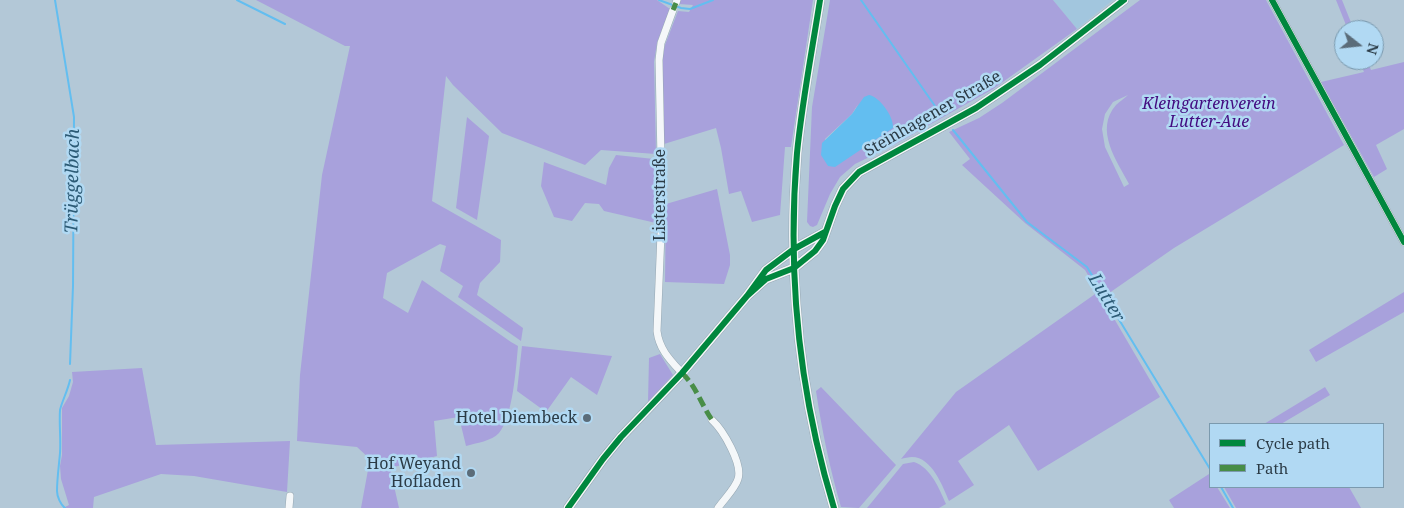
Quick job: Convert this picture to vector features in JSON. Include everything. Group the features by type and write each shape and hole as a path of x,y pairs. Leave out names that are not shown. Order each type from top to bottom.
{"main road":[{"path":"820,0 797,154 794,268 795,300 803,368 818,449 834,508"},
{"name":"Steinhagener Straße","path":"747,296 766,279 794,268 815,251 823,240 843,189 859,172 976,108 1040,65 1123,0"},
{"name":"Steinhagener Straße","path":"568,508 603,459 682,373 747,296 766,270 794,249 825,232"}],"street":[{"path":"1272,0 1404,242"},
{"name":"Listerstraße","path":"675,4 661,43 659,60 662,209 657,331 658,341 662,350 682,373"},
{"path":"712,420 722,431 740,469 737,483 718,508"},
{"path":"289,508 290,496"}],"shaded area":[{"path":"1053,0 1113,0 1077,29"}],"green space":[{"path":"256,0 657,0 670,9 657,43 654,62 656,154 601,150 585,165 502,133 446,76 432,201 501,240 500,262 480,283 477,295 523,328 521,341 458,297 463,286 440,271 446,246 440,244 387,273 383,298 408,313 422,280 518,346 511,404 504,425 499,433 488,440 466,446 459,417 434,421 437,456 390,468 399,508 361,508 370,459 357,447 297,441 300,375 322,175 350,46 345,46"},
{"path":"680,0 813,0 791,147 785,147 780,215 752,222 741,191 729,194 716,128 664,144 662,60 665,45 678,11 689,12 693,5 679,4"},
{"path":"830,0 1053,0 1077,29 993,89 892,146 855,164 840,177 830,194 817,225 813,227 807,222 812,107","holes":["858,104 828,166 825,139 852,114"]},
{"name":"Kleingartenverein Lutter-Aue","path":"1140,0 1266,0 1344,145 1174,248 1102,298 1160,397 1038,471 1009,425 958,461 974,485 949,501 944,488 931,467 919,458 901,459 956,392 1098,292 1085,270 1025,223 962,165 970,159 949,132 979,118","holes":["1128,95 1116,105 1107,125 1110,145 1129,184 1124,187 1105,147 1102,129 1105,114 1113,102"]},
{"path":"1336,0 1342,0 1350,20 1344,20"},
{"path":"1404,62 1404,129 1376,145 1387,169 1374,177 1321,82 1364,72 1363,70 1384,70 1384,67"},
{"path":"467,117 489,136 477,220 456,208"},
{"path":"616,155 654,159 656,223 604,211 599,204 585,203 572,221 554,217 541,186 544,162 606,185 609,168"},
{"path":"717,189 730,255 730,265 724,284 665,282 666,204"},
{"path":"1404,292 1404,312 1316,362 1309,350"},
{"path":"522,346 612,356 597,395 571,377 546,412 517,391"},
{"path":"660,354 673,375 648,402 649,358"},
{"path":"142,368 156,445 290,441 287,492 194,476 161,474 94,497 93,508 63,508 69,505 61,479 60,466 62,455 62,408 69,396 73,382 72,372"},
{"path":"821,387 896,465 859,508 841,507 818,406 816,391"},
{"path":"1325,387 1330,395 1283,423 1266,423"},
{"path":"914,462 930,474 946,504 939,508 867,508 903,464"},
{"path":"1209,474 1209,488 1218,488 1230,508 1174,508 1169,500"},
{"path":"1225,488 1350,488 1361,508 1236,508"}],"water":[{"path":"869,95 878,99 886,108 893,128 835,167 828,166 821,155 822,143 852,114 864,97"}],"waterway":[{"name":"Trüggelbach","path":"55,0 74,117 73,286 70,364"},
{"path":"237,0 285,24"},
{"name":"Lutter","path":"659,0 681,8 690,9 713,0"},
{"name":"Lutter","path":"861,0 942,116"},
{"name":"Lutter","path":"953,130 1027,222 1087,267 1209,467"},
{"name":"Trüggelbach","path":"65,508 60,501 57,491 60,410 70,380"},
{"name":"Lutter","path":"1222,488 1233,508"}],"marked path":[{"path":"673,10 676,3"},
{"path":"682,373 695,389 712,420"}],"cycle path":[{"path":"820,0 804,96 797,153 794,198 795,288 804,377 822,465 834,508"},
{"path":"747,296 766,279 794,268 815,251 823,240 843,189 859,172 976,108 1040,65 1124,0"},
{"path":"1272,0 1404,242"},
{"path":"568,508 621,437 682,373 747,296 766,270 794,249 825,232"}],"place":[{"name":"Hotel Diembeck","path":"587,418"},
{"name":"Hof Weyand Hofladen","path":"471,473"}]}
